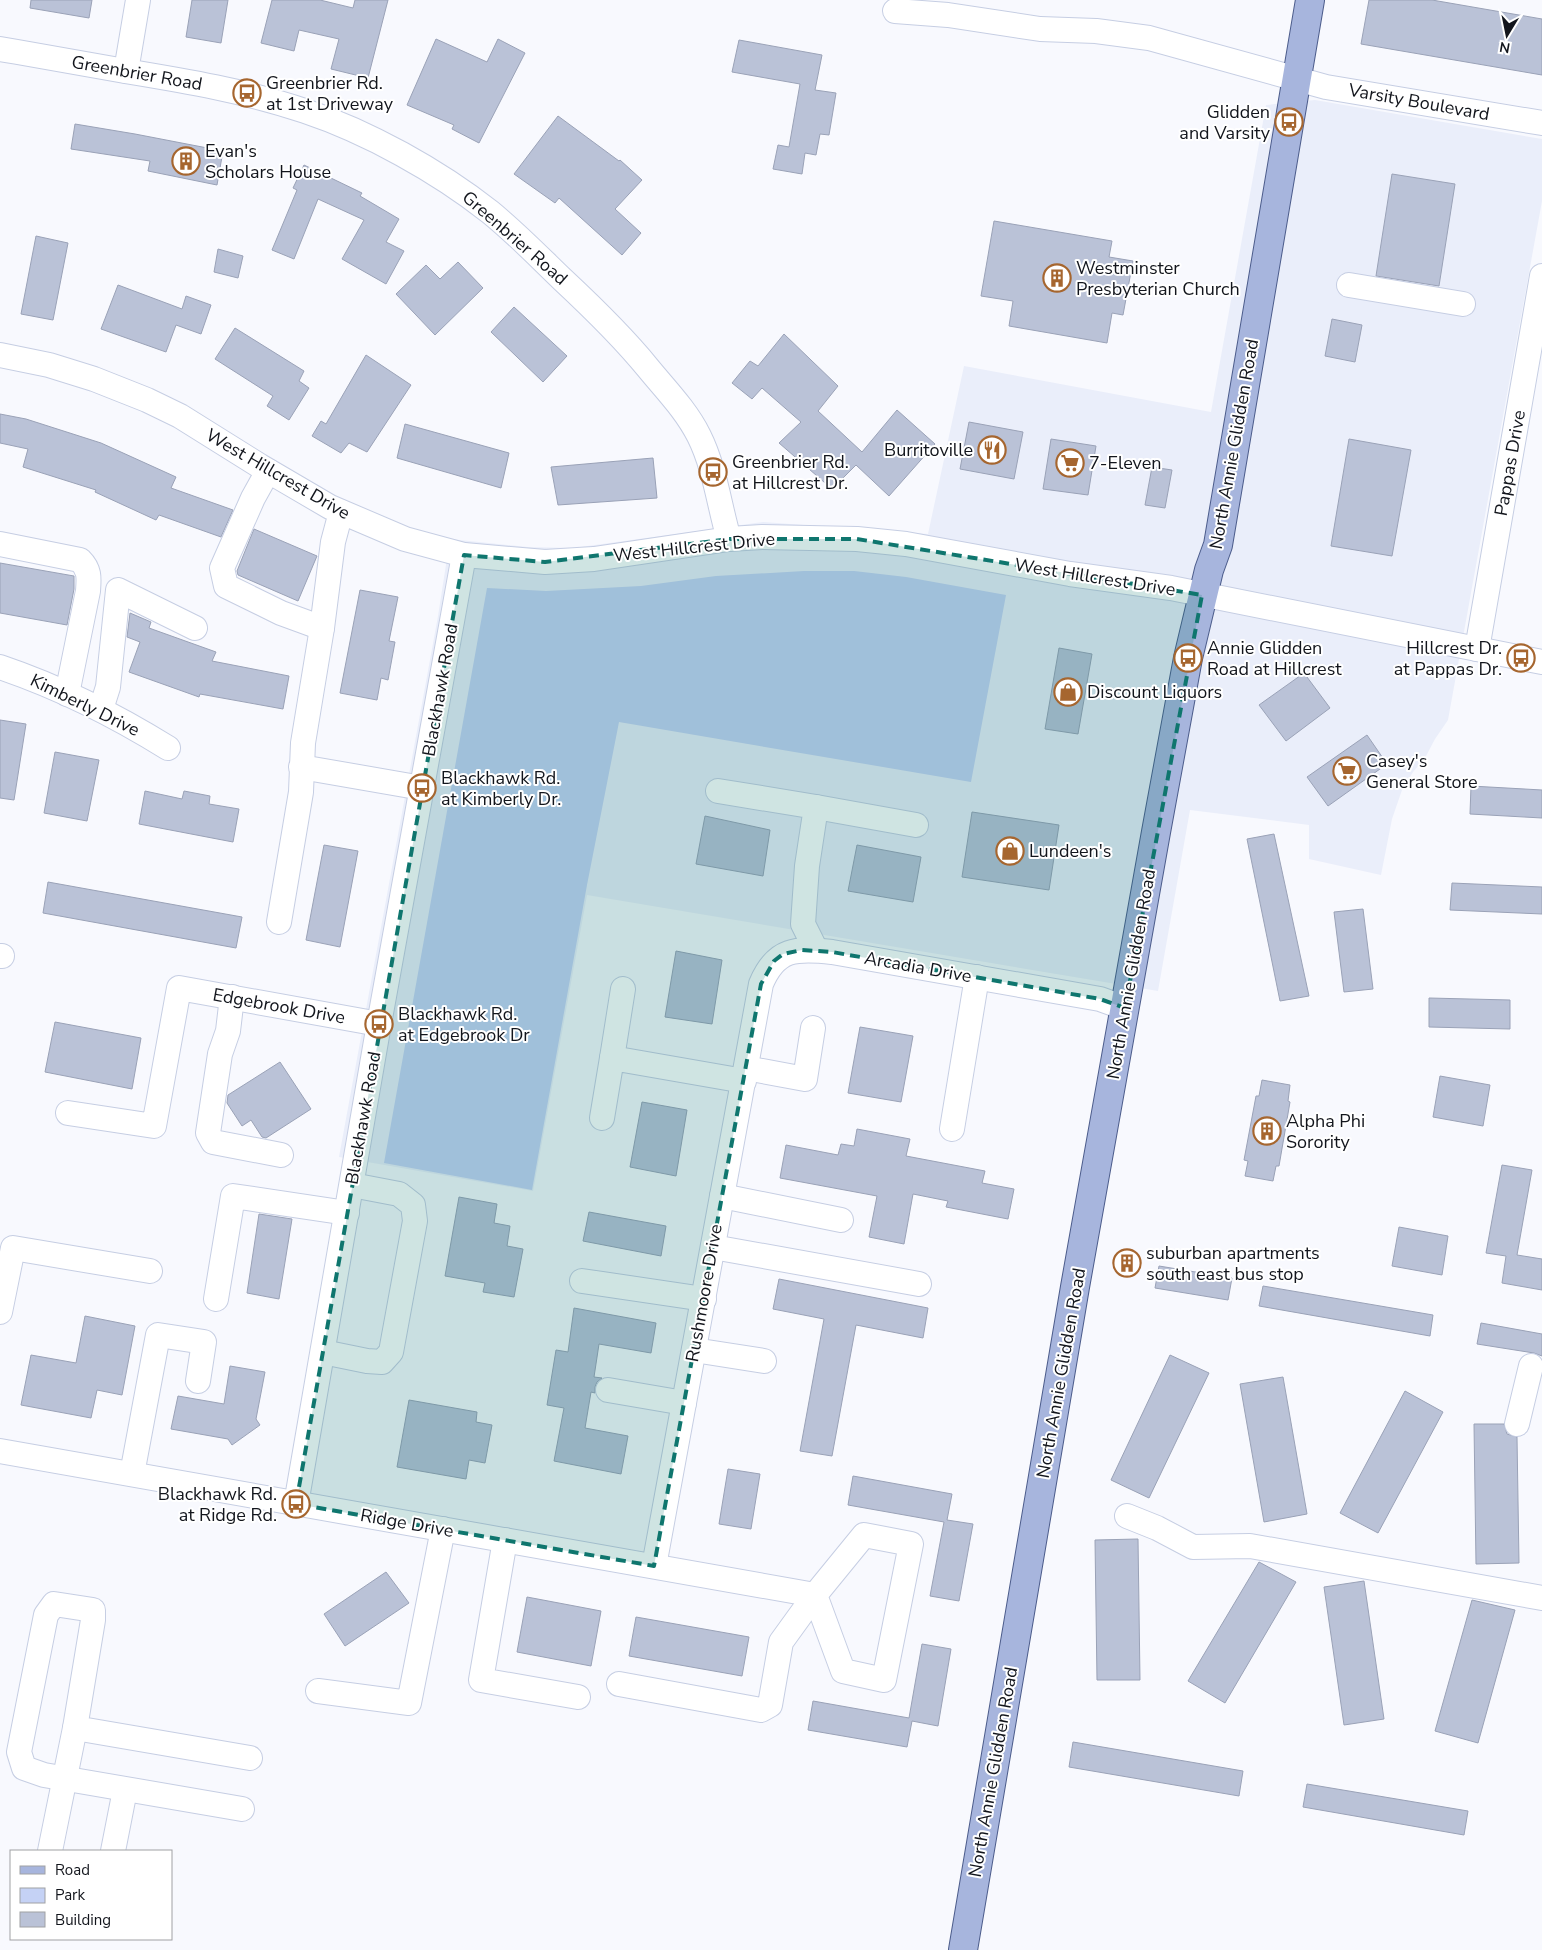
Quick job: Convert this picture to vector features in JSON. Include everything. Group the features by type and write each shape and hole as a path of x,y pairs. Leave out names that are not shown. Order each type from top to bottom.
{"main road":[{"name":"North Annie Glidden Road","path":"963,1950 1125,1008 1188,658 1202,595 1218,545 1310,0"}],"street":[{"path":"126,71 138,0"},
{"name":"Varsity Boulevard","path":"895,11 948,15 1040,29 1096,32 1150,38 1296,80 1542,123"},
{"name":"Greenbrier Road","path":"0,49 193,82 247,94 306,111 356,132 422,166 456,188 492,214 610,325 683,411 698,433 706,451 729,539"},
{"name":"Pappas Drive","path":"1477,649 1542,276"},
{"path":"1348,285 1463,304"},
{"name":"West Hillcrest Drive","path":"0,355 50,365 94,379 147,400 180,416 268,471 341,512 405,539 464,555 545,562 594,559 729,539 795,537 857,539 906,544 1060,572 1171,588 1542,662"},
{"path":"268,471 253,498 222,568 226,586 281,613 322,628"},
{"path":"279,922 301,792 301,767 322,628 332,542 341,512"},
{"path":"0,544 80,560 88,568 90,577 88,591 67,694"},
{"name":"Blackhawk Road","path":"296,1504 379,1024 464,555"},
{"path":"101,709 108,687 118,590 195,628"},
{"name":"Kimberly Drive","path":"0,667 41,681 101,709 168,748"},
{"path":"301,767 422,788"},
{"path":"718,791 916,825"},
{"path":"816,807 807,866 803,924 816,950"},
{"name":"Arcadia Drive","path":"755,1020 761,984 767,971 774,961 783,954 802,950 816,950 1100,999 1125,1008"},
{"path":"952,1129 977,977"},
{"name":"Edgebrook Drive","path":"68,1113 154,1126 179,988 379,1024"},
{"path":"602,1118 623,990"},
{"path":"232,997 228,1031 220,1054 208,1133 213,1142 282,1155"},
{"name":"Rushmoore Drive","path":"654,1566 755,1020"},
{"path":"612,1058 806,1080 813,1028"},
{"path":"323,1352 367,1361 382,1362 391,1352 415,1221 413,1205 399,1194 352,1185"},
{"path":"216,1299 233,1196 347,1213"},
{"path":"722,1196 841,1220"},
{"path":"713,1247 919,1284"},
{"path":"0,1312 13,1248 150,1272"},
{"path":"582,1281 704,1299"},
{"path":"132,1474 158,1335 204,1342 198,1381"},
{"path":"694,1350 764,1361"},
{"path":"1517,1424 1531,1366"},
{"path":"608,1390 684,1403"},
{"name":"Ridge Drive","path":"0,1451 815,1595"},
{"path":"1127,1516 1156,1528 1193,1548 1250,1546 1542,1598"},
{"path":"318,1691 409,1703 443,1529"},
{"path":"619,1684 761,1710 770,1706 782,1642 815,1595 864,1535 911,1544 884,1680 843,1671 815,1595"},
{"path":"505,1540 481,1680 578,1697"},
{"path":"50,1850 65,1779 75,1728 93,1620 93,1610 54,1604 46,1616 19,1752 24,1768 44,1775 65,1779 242,1809"},
{"path":"75,1728 250,1758"},
{"path":"113,1850 125,1790"}],"highlighted area":[{"path":"729,539 857,539 1202,595 1125,1008 1100,999 832,952 802,950 783,954 774,961 761,984 654,1566 296,1504 464,555 545,562"}],"shaded area":[{"path":"1315,100 1542,139 1542,201 1448,720 1425,758 1413,772 1402,790 1392,819 1381,875 1309,859 1309,825 1190,810 1158,991 587,895 533,1191 339,1157 438,616 450,539 528,547 573,548 763,522 928,534 964,366 1211,412 1266,105"}],"green space":[{"path":"804,571 854,571 906,577 1006,595 971,782 619,722 587,885 532,1190 384,1163 487,588 546,591 641,586 716,576"}],"building":[{"path":"31,0 92,0 89,18 30,8"},
{"path":"192,0 228,0 221,43 186,37"},
{"path":"272,0 320,0 353,8 355,0 388,0 368,78 331,69 339,39 299,30 294,51 261,43"},
{"path":"1369,0 1432,0 1542,19 1542,75 1361,44"},
{"path":"436,39 487,62 498,39 525,53 479,143 452,129 454,125 407,105"},
{"path":"739,40 822,55 815,90 836,93 829,135 820,134 816,155 805,153 802,174 773,169 778,145 789,147 800,84 732,72"},
{"path":"558,116 620,160 642,180 615,209 641,233 622,255 559,198 555,203 514,174"},
{"path":"75,124 223,151 217,185 148,171 150,161 71,149"},
{"path":"304,165 362,193 360,196 399,219 386,242 404,251 386,284 342,259 364,220 318,199 294,259 272,250 297,190 293,188"},
{"path":"1392,174 1455,184 1439,286 1376,276"},
{"name":"Westminster Presbyterian Church","path":"994,221 1112,241 1109,257 1133,261 1123,315 1112,313 1107,343 1009,326 1013,301 981,296"},
{"path":"36,236 68,243 53,320 21,314"},
{"path":"218,249 243,256 238,278 214,272"},
{"path":"458,262 483,288 435,335 396,294 426,265 440,279"},
{"path":"118,285 182,309 186,296 211,305 201,334 176,325 166,352 101,329"},
{"path":"514,307 567,356 543,382 491,332"},
{"path":"1332,319 1362,325 1355,362 1325,356"},
{"path":"235,328 304,371 299,381 309,388 289,420 267,406 273,396 215,359"},
{"path":"784,334 838,386 818,411 862,452 897,410 935,444 889,496 856,465 832,489 779,443 801,422 762,388 752,399 732,383 750,361 758,366"},
{"path":"366,355 411,385 367,452 349,443 341,453 312,436 321,421 326,424"},
{"path":"0,414 26,419 101,443 176,477 171,488 233,510 221,537 159,515 156,520 95,492 96,490 23,467 28,449 0,443"},
{"name":"Burritoville","path":"969,422 1023,432 1014,479 960,469"},
{"path":"405,424 509,453 501,488 397,458"},
{"name":"7-Eleven","path":"1051,439 1096,446 1088,495 1043,489"},
{"path":"1349,439 1411,450 1392,556 1331,546"},
{"path":"653,458 657,498 558,505 551,467"},
{"name":"7-Eleven","path":"1152,467 1172,470 1165,508 1145,505"},
{"path":"254,529 317,556 298,601 238,575 237,571"},
{"path":"0,563 74,576 74,589 67,625 0,613"},
{"path":"360,590 398,597 389,641 395,642 388,680 381,678 377,700 340,693"},
{"path":"130,613 151,622 149,628 216,652 212,661 289,676 283,709 200,694 199,697 129,672 140,642 127,637"},
{"name":"Discount Liquors","path":"1059,648 1092,654 1078,734 1045,729"},
{"path":"1304,673 1330,708 1286,741 1259,705"},
{"path":"0,720 26,724 14,800 0,798"},
{"name":"Casey's General Store","path":"1367,735 1387,764 1328,806 1307,777"},
{"path":"55,752 99,760 87,821 44,813"},
{"path":"1471,786 1542,790 1542,818 1470,814"},
{"path":"145,791 182,799 184,791 210,796 209,804 239,809 233,842 139,824"},
{"name":"Lundeen's","path":"972,812 1059,825 1049,890 962,877"},
{"path":"705,816 770,830 763,876 696,864"},
{"path":"1274,834 1309,996 1280,1001 1247,839"},
{"path":"324,845 358,851 340,947 306,940"},
{"path":"857,845 921,857 913,902 848,891"},
{"path":"48,882 242,917 236,948 43,913"},
{"path":"1452,883 1542,887 1542,914 1450,910"},
{"path":"1363,909 1373,989 1344,992 1334,912"},
{"path":"676,951 722,960 712,1024 665,1017"},
{"path":"1429,998 1510,1000 1510,1029 1429,1027"},
{"path":"55,1022 141,1038 132,1089 45,1072"},
{"path":"860,1027 913,1036 901,1102 848,1093"},
{"path":"280,1062 311,1109 266,1138 262,1137 251,1120 242,1126 227,1103 228,1095"},
{"path":"1440,1076 1490,1085 1483,1126 1433,1117"},
{"name":"Alpha Phi Sorority","path":"1262,1080 1290,1085 1288,1101 1290,1102 1279,1166 1276,1166 1273,1181 1245,1176 1248,1161 1244,1160 1256,1096 1259,1096"},
{"path":"642,1102 687,1110 676,1176 630,1167"},
{"path":"857,1129 910,1139 906,1156 985,1171 982,1183 1014,1189 1008,1219 946,1207 948,1201 913,1194 904,1244 869,1237 877,1196 780,1178 786,1145 838,1155 841,1144 854,1146"},
{"path":"1502,1165 1532,1170 1517,1255 1542,1259 1542,1290 1502,1283 1506,1256 1486,1253"},
{"path":"459,1197 497,1204 494,1223 510,1226 507,1246 523,1249 514,1297 483,1292 485,1283 445,1276"},
{"path":"589,1212 666,1226 661,1256 583,1241"},
{"path":"259,1214 292,1219 279,1299 247,1293"},
{"path":"1399,1227 1448,1236 1442,1275 1392,1266"},
{"path":"1159,1266 1232,1278 1228,1300 1155,1288"},
{"path":"779,1279 928,1308 923,1338 856,1325 832,1456 800,1451 824,1319 773,1309"},
{"path":"1263,1286 1433,1315 1430,1336 1259,1306"},
{"path":"574,1308 656,1323 651,1353 599,1344 594,1377 602,1378 597,1382 595,1393 591,1392 585,1428 628,1436 621,1474 554,1461 564,1408 547,1405 556,1350 568,1352"},
{"path":"85,1316 135,1326 122,1395 97,1390 91,1418 21,1405 31,1355 76,1363"},
{"path":"1481,1323 1542,1334 1542,1356 1477,1344"},
{"path":"1170,1355 1209,1373 1149,1498 1111,1480"},
{"path":"230,1366 265,1372 256,1419 260,1425 232,1445 228,1439 171,1429 178,1396 224,1404"},
{"path":"1283,1377 1307,1514 1264,1522 1240,1384"},
{"path":"1405,1391 1443,1412 1378,1533 1340,1513"},
{"path":"409,1400 477,1412 476,1422 492,1425 485,1463 469,1460 466,1479 397,1467"},
{"path":"1474,1424 1504,1424 1507,1434 1517,1437 1519,1563 1476,1564"},
{"path":"728,1469 760,1474 751,1529 719,1524"},
{"path":"853,1476 952,1494 947,1520 973,1524 959,1601 930,1596 944,1522 848,1505"},
{"path":"1138,1539 1140,1680 1097,1680 1095,1540"},
{"path":"1259,1562 1296,1582 1225,1703 1188,1681"},
{"path":"386,1572 409,1603 345,1646 324,1614"},
{"path":"1364,1581 1384,1719 1344,1725 1324,1587"},
{"path":"527,1597 601,1611 591,1666 517,1652"},
{"path":"1472,1600 1515,1610 1478,1743 1435,1731"},
{"path":"636,1617 749,1637 742,1676 629,1656"},
{"path":"922,1644 951,1649 938,1726 912,1721 907,1747 808,1730 813,1701 909,1718"},
{"path":"1073,1742 1243,1771 1239,1796 1069,1767"},
{"path":"1307,1784 1468,1811 1464,1835 1303,1807"}],"place":[{"name":"Greenbrier Rd. at 1st Driveway","path":"247,93"},
{"name":"Glidden and Varsity","path":"1289,122"},
{"name":"Evan's Scholars House","path":"186,161"},
{"name":"Westminster Presbyterian Church","path":"1057,278"},
{"name":"Burritoville","path":"992,450"},
{"name":"7-Eleven","path":"1070,463"},
{"name":"Greenbrier Rd. at Hillcrest Dr.","path":"713,472"},
{"name":"Annie Glidden Road at Hillcrest","path":"1188,658"},
{"name":"Hillcrest Dr. at Pappas Dr.","path":"1521,658"},
{"name":"Discount Liquors","path":"1068,692"},
{"name":"Casey's General Store","path":"1347,771"},
{"name":"Blackhawk Rd. at Kimberly Dr.","path":"422,788"},
{"name":"Lundeen's","path":"1010,851"},
{"name":"Blackhawk Rd. at Edgebrook Dr","path":"379,1024"},
{"name":"Alpha Phi Sorority","path":"1267,1131"},
{"name":"suburban apartments south east bus stop","path":"1127,1263"},
{"name":"Blackhawk Rd. at Ridge Rd.","path":"296,1504"}]}
